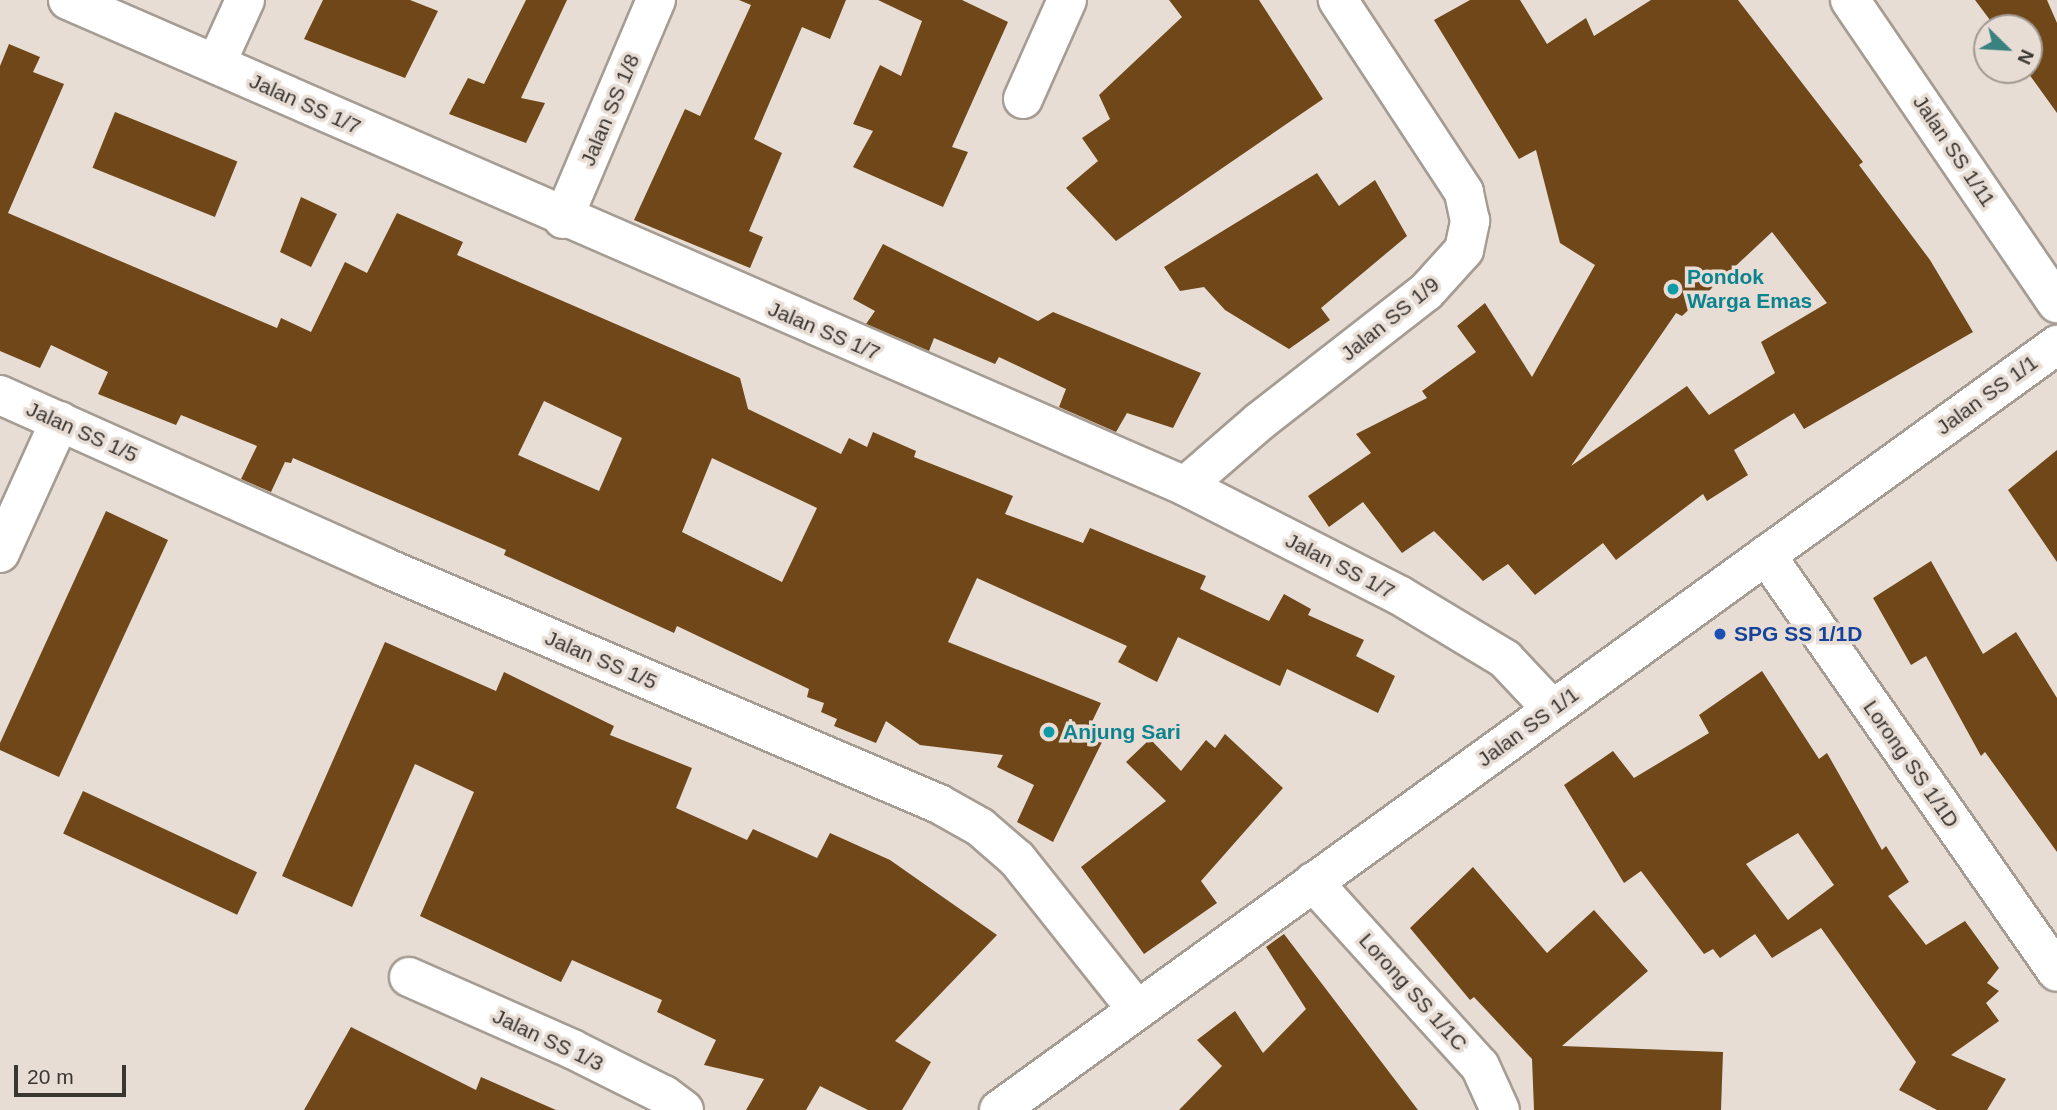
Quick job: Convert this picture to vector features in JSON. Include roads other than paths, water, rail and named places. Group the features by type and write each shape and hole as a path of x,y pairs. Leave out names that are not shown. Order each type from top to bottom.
{"street":[{"name":"Jalan SS 1/7","path":"68,0 563,219 1185,486 1399,596 1505,659 1552,709"},
{"path":"216,64 245,0"},
{"name":"Jalan SS 1/8","path":"563,219 656,0"},
{"path":"1023,99 1067,0"},
{"name":"Jalan SS 1/9","path":"1185,486 1260,421 1426,292 1464,250 1470,221 1464,192 1338,0"},
{"name":"Jalan SS 1/11","path":"1850,0 2057,303"},
{"name":"Jalan SS 1/1","path":"999,1110 2057,345"},
{"name":"Jalan SS 1/5","path":"0,395 60,421 378,580 939,804 980,827 1017,859 1137,1010"},
{"path":"0,552 60,421"},
{"name":"Lorong SS 1/1D","path":"1766,555 2057,972"},
{"name":"Lorong SS 1/1C","path":"1313,882 1480,1066 1500,1110"},
{"name":"Jalan SS 1/3","path":"408,977 572,1049 664,1095 684,1110"}],"place":[{"name":"Pondok Warga Emas","path":"1673,289"},
{"name":"SPG SS 1/1D","path":"1720,634"},
{"name":"Anjung Sari","path":"1049,732"}]}
